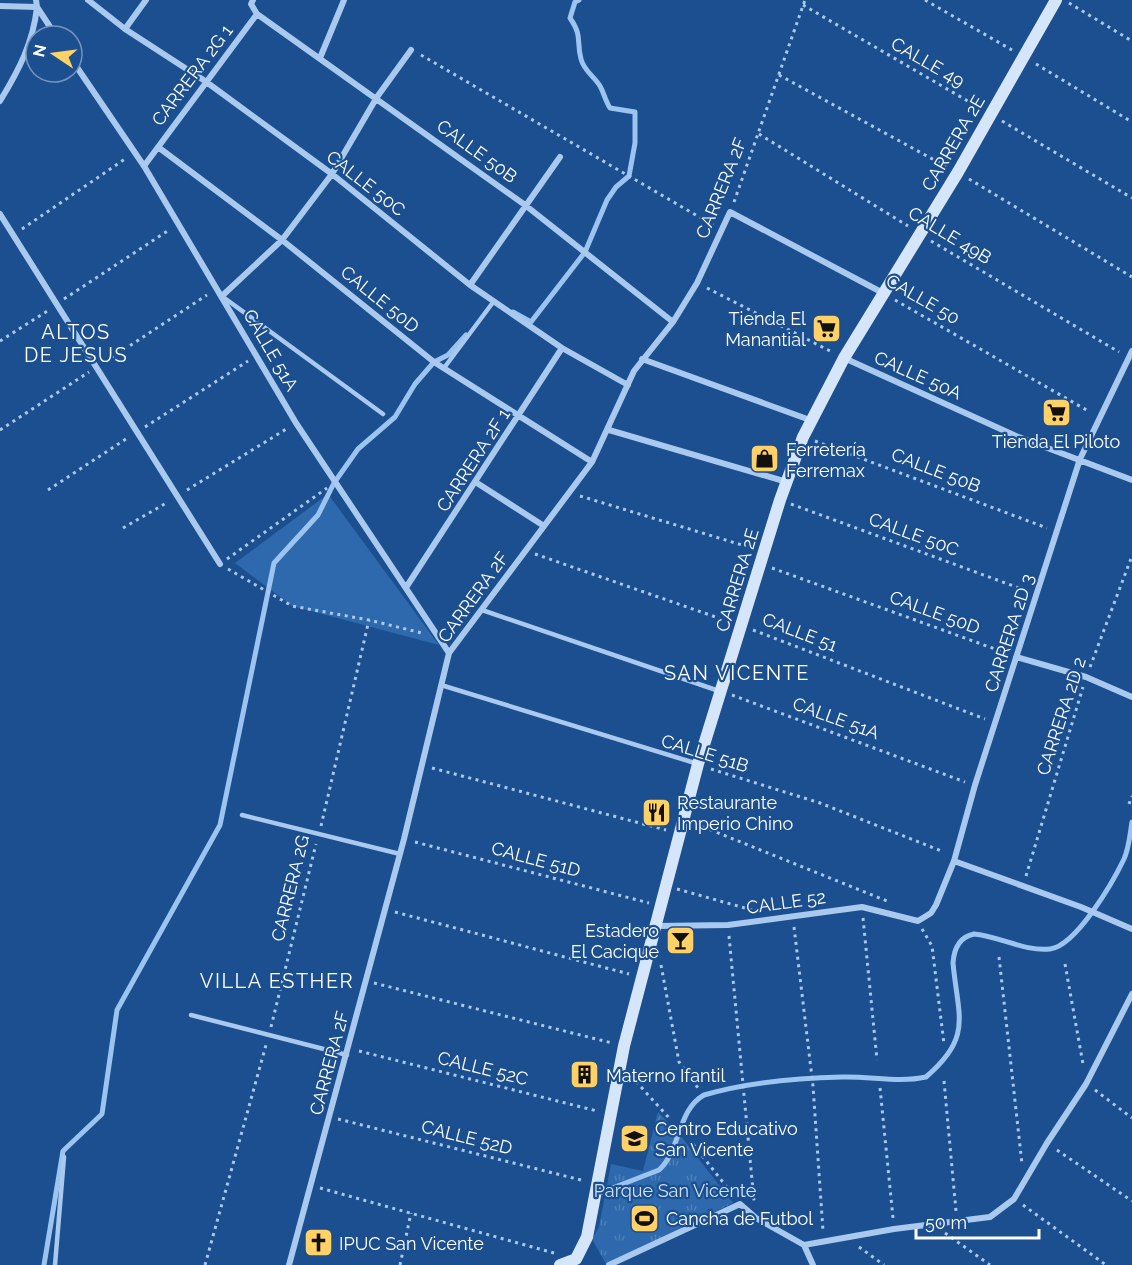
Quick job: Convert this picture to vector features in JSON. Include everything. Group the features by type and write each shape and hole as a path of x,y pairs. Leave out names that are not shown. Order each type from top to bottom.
{"street":[{"name":"CALLE 50C","path":"88,0 125,29 206,81 332,174 470,285 562,348 628,385"},
{"path":"125,29 146,0"},
{"path":"320,58 344,0"},
{"name":"CARRERA 2E","path":"579,1262 587,1237 620,1063 683,819 780,500 803,437 844,358 921,234 1056,0"},
{"path":"250,1 257,14"},
{"path":"0,6 36,3"},
{"path":"36,3 49,24"},
{"path":"0,101 3,92 26,58 34,31 36,3"},
{"name":"CALLE 50B","path":"257,14 525,205 673,322"},
{"name":"CARRERA 2G 1","path":"144,166 257,14"},
{"path":"222,296 282,240 332,174 376,97 411,50"},
{"name":"CALLE 51A","path":"84,78 144,166 334,483 407,586 449,653"},
{"name":"CALLE 50D","path":"158,147 282,240 444,368 592,462"},
{"path":"470,285 560,156"},
{"name":"CARRERA 2F","path":"289,1265 386,909 449,653 592,462 642,359 673,322 697,283 730,212"},
{"name":"CALLE 50","path":"730,212 884,293"},
{"path":"0,214 220,564"},
{"name":"CARRERA 2F 1","path":"407,586 477,483 562,348"},
{"name":"CARRERA 2D 3","path":"918,921 931,914 954,861 975,785 1080,459 1130,354"},
{"name":"CALLE 50A","path":"844,358 1016,436 1132,480"},
{"path":"642,359 810,420"},
{"path":"609,430 787,482"},
{"path":"477,483 544,526"},
{"path":"1016,657 1086,677 1132,697"},
{"path":"954,861 1093,912 1132,929"},
{"name":"CALLE 52","path":"656,930 728,926 862,907 918,921"},
{"path":"804,1245 894,1228 990,1217 1014,1199 1023,1181 1086,1084 1132,994"},
{"path":"609,1265 740,1204 756,1218 804,1245 813,1265"},
{"path":"560,1265 579,1262"}],"lane":[{"path":"222,296 383,414"},
{"path":"444,368 494,301"},
{"path":"483,610 721,692"},
{"name":"CALLE 51B","path":"441,684 698,764"},
{"path":"242,816 400,854"},
{"path":"191,1015 348,1051"},
{"path":"55,1265 64,1157"}],"path":[{"path":"1064,0 1132,41"},
{"name":"CALLE 49","path":"804,2 1132,198"},
{"name":"CARRERA 2F","path":"730,212 804,2"},
{"path":"411,50 722,230"},
{"name":"CALLE 49B","path":"759,134 921,234 1130,354"},
{"path":"12,236 134,153"},
{"path":"0,341 178,225"},
{"path":"697,283 844,358"},
{"path":"0,430 217,289"},
{"name":"CALLE 50","path":"884,293 1099,418"},
{"path":"48,490 257,355"},
{"path":"123,528 296,423"},
{"name":"CALLE 50B","path":"803,437 1058,532"},
{"path":"334,483 220,564 292,606 369,620 441,638"},
{"name":"CALLE 50D","path":"569,493 763,558 1016,657"},
{"name":"CALLE 50C","path":"780,500 1037,595"},
{"name":"CALLE 51","path":"525,551 742,626 995,723"},
{"name":"CARRERA 2D 2","path":"1022,887 1086,677 1132,556"},
{"name":"CARRERA 2G","path":"206,1265 269,1034 369,620"},
{"name":"CALLE 51A","path":"721,692 975,785"},
{"name":"CALLE 51B","path":"698,764 831,807 943,851 954,861"},
{"path":"423,765 680,833"},
{"path":"1129,804 1132,796"},
{"path":"683,819 864,890 896,905"},
{"name":"CALLE 51D","path":"404,839 662,906"},
{"path":"667,886 759,912"},
{"path":"864,890 862,907 878,1060"},
{"path":"386,909 642,978"},
{"path":"792,917 813,1086 824,1242"},
{"path":"918,921 932,946 944,1044"},
{"path":"728,926 756,1218"},
{"path":"656,930 679,1062 698,1088"},
{"path":"999,957 1023,1181"},
{"path":"1065,964 1086,1084 1132,1118"},
{"path":"367,981 624,1046"},
{"name":"CALLE 52C","path":"348,1051 610,1114"},
{"path":"620,1063 670,1119"},
{"path":"944,1081 957,1221"},
{"path":"880,1088 894,1228"},
{"name":"CALLE 52D","path":"331,1117 597,1184"},
{"path":"1047,1143 1132,1201"},
{"path":"693,1144 740,1204"},
{"path":"311,1185 579,1262"},
{"path":"1014,1199 1107,1265"},
{"path":"400,1265 411,1213"},
{"path":"932,1224 990,1265"},
{"path":"846,1238 884,1265"}],"green space":[{"path":"328,494 439,645 292,606 235,563"},
{"name":"Parque San Vicente","path":"658,1112 680,1135 733,1203 606,1264 592,1239 599,1227 611,1164 643,1171"}],"waterway":[{"path":"513,312 531,322 585,252 607,200 616,187 629,176 635,143 635,112 610,108 600,86 582,63 578,34 570,18 575,2 579,0"},
{"path":"44,1265 63,1151 102,1114 117,1010 220,825 274,563 318,515 334,483 358,449 395,417 415,384 434,362 448,355 466,335"},
{"path":"597,1194 659,1170 672,1152 689,1110 704,1095 755,1084 790,1080 926,1077 941,1063 957,1038 959,1012 953,963 956,948 961,941 974,934 1031,948 1050,949 1060,945 1071,937 1093,912 1119,869 1126,855 1132,822"}],"place":[{"name":"Tienda El Manantial","path":"827,328"},
{"name":"Tienda El Piloto","path":"1056,412"},
{"name":"Ferretería Ferremax","path":"765,459"},
{"name":"Restaurante Imperio Chino","path":"656,812"},
{"name":"Estadero El Cacique","path":"680,940"},
{"name":"Materno Ifantil","path":"585,1075"},
{"name":"Centro Educativo San Vicente","path":"634,1138"},
{"name":"Cancha de Futbol","path":"645,1218"},
{"name":"IPUC San Vicente","path":"318,1243"}],"district":[{"name":"ALTOS DE JESUS","path":"76,344"},
{"name":"SAN VICENTE","path":"737,673"},
{"name":"VILLA ESTHER","path":"277,981"}]}
